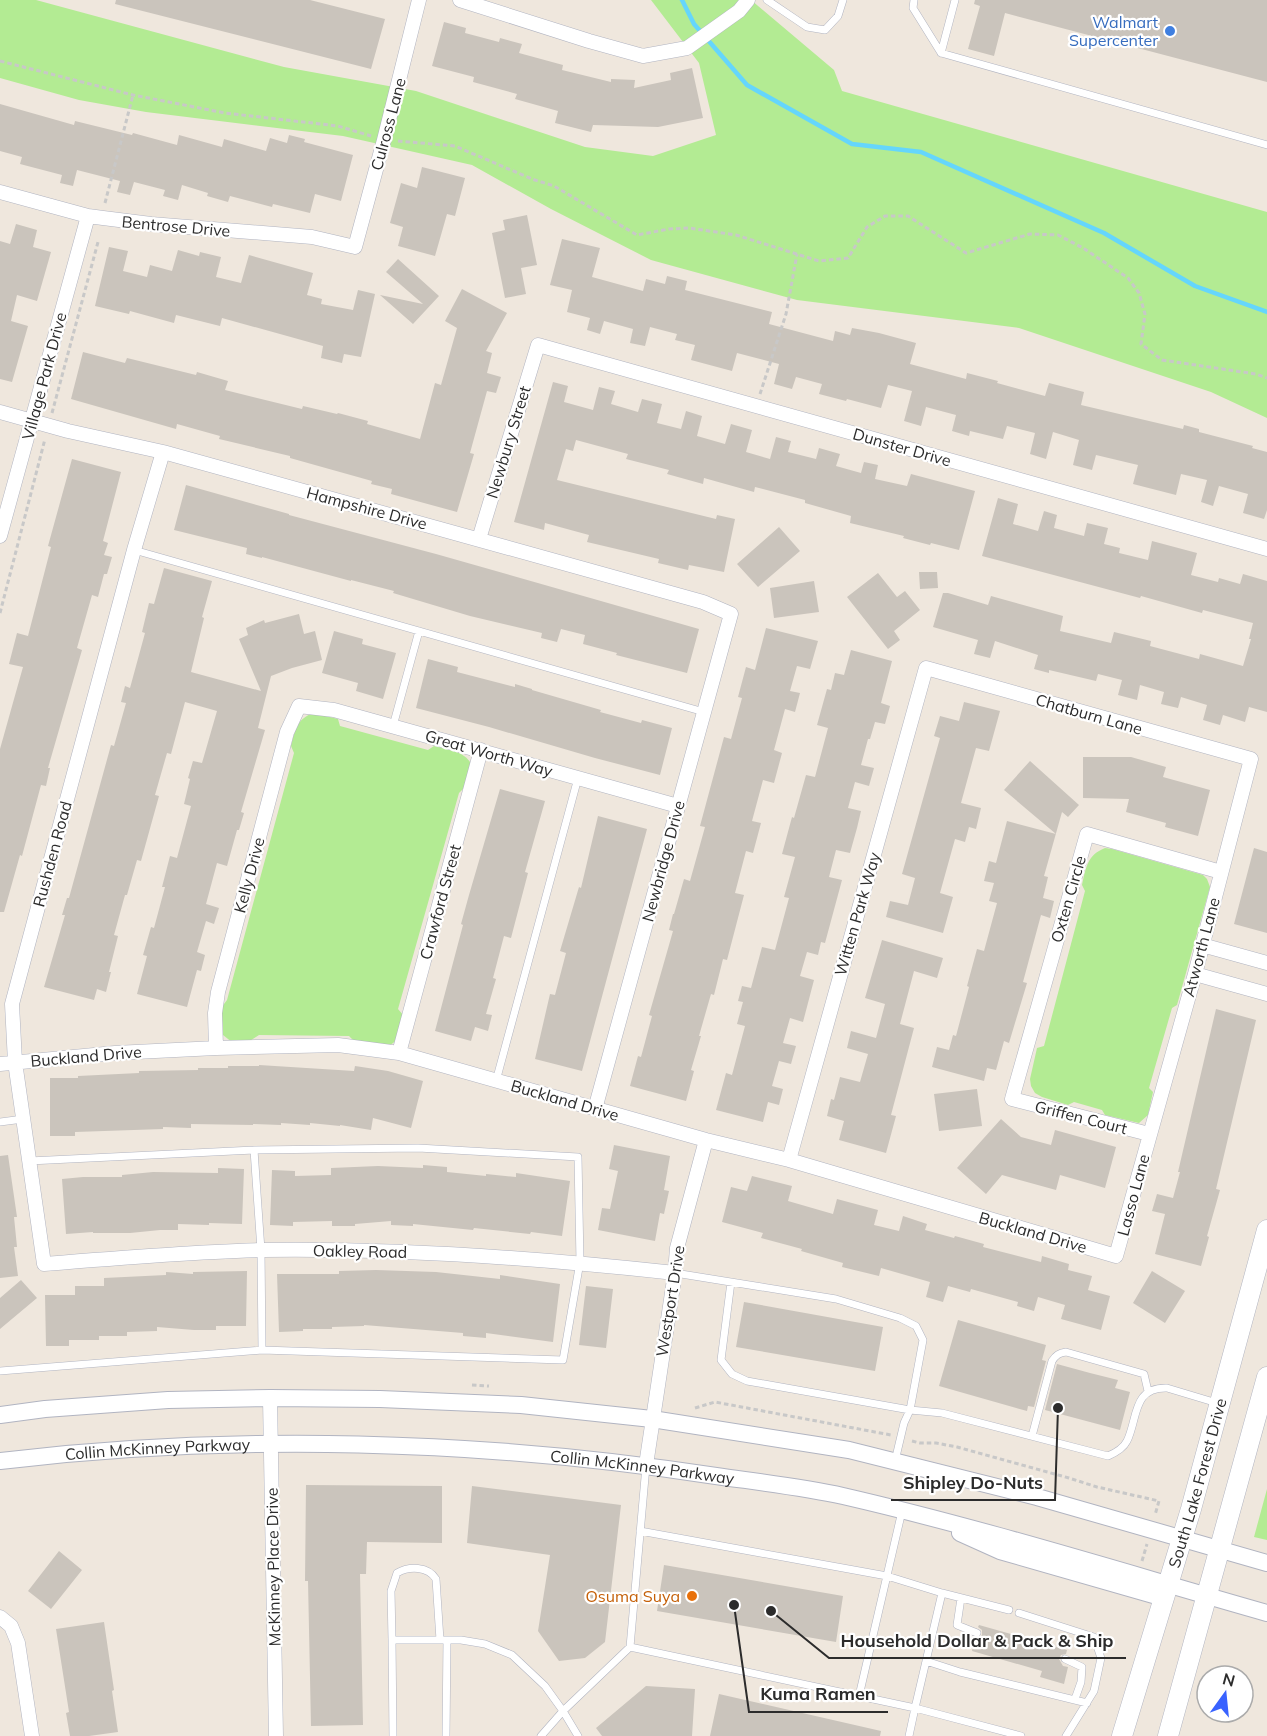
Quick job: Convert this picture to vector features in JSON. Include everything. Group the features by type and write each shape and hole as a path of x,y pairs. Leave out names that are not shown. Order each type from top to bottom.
{"main road":[{"name":"South Lake Forest Drive","path":"1122,1736 1191,1509 1267,1230"},
{"path":"1168,1736 1267,1377"}],"street":[{"name":"Culross Lane","path":"355,247 419,0"},
{"path":"460,0 643,56 687,48 743,5"},
{"name":"Bentrose Drive","path":"0,192 88,216 151,224 312,237 355,247"},
{"name":"Village Park Drive","path":"1,528 88,216"},
{"name":"Dunster Drive","path":"538,345 1267,549"},
{"name":"Newbury Street","path":"479,538 538,345"},
{"name":"Hampshire Drive","path":"0,412 97,438 163,452 479,538 703,602 731,614"},
{"name":"Rushden Road","path":"44,1264 15,1062 12,1004 134,550 163,452"},
{"name":"Newbridge Drive","path":"595,1109 731,614"},
{"name":"Chatburn Lane","path":"926,668 1251,759"},
{"name":"Witten Park Way","path":"789,1160 926,668"},
{"name":"Great Worth Way","path":"299,706 334,710 678,806"},
{"name":"Kelly Drive","path":"216,1048 215,1014 218,992 287,732 299,706"},
{"name":"Crawford Street","path":"399,1053 481,750"},
{"name":"Atworth Lane","path":"1149,1134 1195,974 1251,759"},
{"name":"Oxten Circle","path":"1012,1099 1087,834 1221,872"},
{"path":"1202,945 1267,963"},
{"path":"1195,974 1267,994"},
{"name":"Buckland Drive","path":"0,1064 115,1053 216,1048 338,1045 399,1053 706,1140 789,1160 1116,1256"},
{"name":"Griffen Court","path":"1012,1099 1149,1134"},
{"name":"Lasso Lane","path":"1116,1256 1149,1134"},
{"name":"Westport Drive","path":"646,1465 677,1248 706,1140"},
{"name":"Oakley Road","path":"44,1264 261,1250 341,1250 425,1252 580,1262 675,1273"},
{"path":"0,1415 45,1409 168,1400 270,1398 380,1399 521,1405 652,1419 849,1450 1037,1497 1267,1563"},
{"name":"McKinney Place Drive","path":"270,1398 276,1736"},
{"name":"Collin McKinney Parkway","path":"0,1461 50,1455 171,1447 384,1445 524,1452 646,1465 840,1495 1024,1542 1166,1591 1206,1596 1267,1613"},
{"path":"0,1617 11,1626 18,1643 32,1736"}],"lane":[{"path":"767,0 807,27 825,30 838,16 843,0"},
{"path":"914,0 914,8 940,53 1267,144"},
{"path":"940,53 955,0"},
{"path":"134,550 704,712"},
{"path":"393,726 419,631"},
{"path":"496,1081 578,778"},
{"path":"0,1122 23,1119"},
{"path":"0,1371 262,1350 563,1360 580,1262 578,1158 418,1148 254,1150 29,1161"},
{"path":"254,1150 261,1250 262,1350"},
{"path":"675,1273 836,1299 900,1318 916,1326 923,1340 910,1410 904,1423 895,1461"},
{"path":"731,1282 721,1360 732,1374 747,1381 910,1410 942,1413 1108,1456 1119,1451 1126,1442 1139,1401 1148,1391 1167,1388 1220,1403"},
{"path":"1032,1436 1052,1361 1061,1352 1144,1374 1148,1391"},
{"path":"541,1736 563,1711 630,1647 646,1465"},
{"path":"859,1696 887,1576 910,1513"},
{"path":"640,1532 887,1576 1009,1610"},
{"path":"393,1736 392,1584 397,1573 409,1568 427,1571 436,1579 444,1640 446,1736"},
{"path":"909,1736 942,1593"},
{"path":"961,1598 957,1625 977,1633"},
{"path":"1019,1613 1094,1636 1101,1658 1094,1691 1066,1736"},
{"path":"392,1640 461,1640 485,1644 512,1655 545,1686 578,1736"},
{"path":"630,1647 915,1708 1021,1736"},
{"path":"1065,1659 1082,1667 1081,1682 1075,1699"},
{"path":"926,1661 960,1672 1087,1703"}],"path":[{"path":"0,61 133,95 225,113 338,126 384,140 454,146 554,186 637,235 688,228 736,235 819,261 848,258 867,227 885,216 908,216 966,254 1030,234 1058,235 1083,248 1128,278 1139,293 1145,314 1141,344 1162,360 1256,374 1267,378"},
{"path":"0,613 48,425 72,343 133,95"},
{"path":"756,406 786,314 797,254"}],"green space":[{"path":"0,0 36,0 284,67 416,91 585,147 653,156 716,135 699,63 651,0 751,0 834,70 842,91 1267,212 1267,418 1211,392 1019,328 797,300 651,260 551,209 472,165 343,136 146,112 79,100 0,78"},
{"path":"313,713 338,719 340,726 428,750 434,746 456,752 469,760 472,765 467,785 459,793 398,1009 404,1016 397,1040 389,1046 355,1042 349,1036 259,1035 248,1042 233,1043 223,1035 221,1008 227,1000 294,753 291,746 294,735 303,718"},
{"path":"1105,848 1203,875 1210,887 1177,1005 1172,1008 1149,1088 1153,1092 1148,1115 1139,1123 1105,1115 1102,1110 1074,1102 1068,1105 1042,1097 1035,1093 1030,1079 1037,1048 1044,1046 1085,891 1082,885 1086,868 1094,854"},
{"path":"1267,1489 1267,1540 1254,1537"}],"building":[{"path":"116,0 310,0 385,19 371,69 115,4"},
{"name":"Walmart Supercenter","path":"975,0 1267,0 1267,82 1005,13 994,56 968,49 980,6 974,4"},
{"path":"444,22 466,28 465,33 499,42 500,38 522,44 519,53 563,65 562,70 611,82 611,79 635,80 634,88 671,80 670,73 692,68 703,118 658,127 593,125 591,132 555,123 558,111 515,99 517,94 473,82 474,77 432,66"},
{"path":"0,104 74,125 75,121 177,145 179,135 222,147 224,139 266,151 270,138 287,143 289,135 305,139 304,142 353,155 341,201 315,194 310,213 273,204 272,207 230,196 228,202 182,185 178,200 163,196 165,190 134,182 130,195 117,192 120,181 77,170 73,186 60,183 62,175 20,164 22,157 0,151"},
{"path":"422,167 465,178 455,216 447,214 435,256 398,246 403,227 390,223 401,183 417,188"},
{"path":"527,215 537,265 521,268 526,294 505,298 492,233 505,230 503,220"},
{"path":"16,224 37,230 33,247 51,252 37,301 17,295 11,321 28,326 12,382 0,379 0,241 10,244"},
{"path":"562,239 600,248 592,277 643,291 646,279 665,284 667,276 687,281 685,290 772,312 769,324 833,341 835,331 850,335 852,328 879,333 916,343 910,364 966,379 967,373 1045,396 1049,383 1084,392 1081,405 1183,429 1184,425 1199,429 1199,432 1253,446 1252,448 1267,452 1267,510 1264,519 1243,513 1248,494 1219,486 1213,506 1201,502 1207,480 1181,474 1176,495 1133,484 1138,465 1096,455 1092,470 1073,465 1079,440 1053,432 1046,459 1030,454 1035,433 1007,426 1003,439 970,431 969,436 952,431 956,415 926,407 921,426 904,421 912,391 888,385 881,408 819,394 822,384 796,377 792,389 774,384 779,364 737,353 732,371 691,360 695,345 675,340 677,334 650,327 645,346 630,343 633,329 604,321 600,334 587,330 590,318 567,312 572,290 550,285"},
{"path":"109,247 128,251 123,271 147,277 150,265 172,271 178,250 199,256 200,252 221,257 216,277 241,283 249,255 313,273 307,295 322,299 321,304 353,310 358,290 375,294 361,357 344,354 342,363 321,358 323,346 222,318 220,326 176,315 174,323 130,311 129,314 95,306"},
{"path":"398,259 439,296 413,324 380,295 423,304 386,272"},
{"path":"462,289 507,313 486,351 492,353 487,373 501,377 496,393 487,391 470,453 474,454 457,512 391,494 392,489 371,484 372,481 290,458 290,456 219,439 220,436 177,424 176,429 71,399 83,352 125,363 127,358 196,375 197,372 228,381 225,390 302,409 303,406 338,413 420,439 435,383 441,385 457,328 445,321"},
{"path":"553,382 568,386 564,402 593,410 599,387 615,391 611,404 638,412 642,399 662,404 657,423 681,429 686,411 702,416 697,436 725,444 731,424 752,430 746,452 770,459 776,437 791,441 788,452 816,459 819,448 840,454 836,466 861,473 864,462 878,465 875,479 907,486 911,474 975,491 959,550 931,543 930,545 850,523 851,516 805,503 805,500 755,487 754,492 704,478 703,484 667,474 669,470 626,459 628,454 576,440 573,451 566,449 557,480 716,519 717,515 735,519 724,572 689,565 688,570 658,563 659,559 587,542 589,535 545,523 544,530 514,522"},
{"path":"72,459 121,472 103,541 108,543 104,555 112,557 107,574 104,574 98,597 92,595 77,648 82,650 48,768 50,768 46,786 41,785 4,912 0,912 0,749 23,667 9,664 17,633 28,636 51,547 48,546"},
{"path":"186,485 699,629 687,673 583,644 585,635 561,629 557,642 541,638 542,633 470,616 393,593 394,591 246,554 247,548 174,530"},
{"path":"998,498 1018,504 1013,524 1038,531 1044,511 1057,515 1054,528 1084,536 1087,523 1108,528 1104,544 1120,548 1119,553 1148,560 1152,541 1197,553 1191,575 1218,582 1219,578 1240,584 1243,574 1267,581 1267,712 1249,707 1245,722 1223,715 1220,725 1203,720 1207,705 1181,697 1178,708 1161,704 1164,692 1140,685 1137,700 1118,695 1122,680 1098,674 1096,681 1049,670 1049,673 1034,669 1038,655 995,641 990,658 974,654 978,640 933,627 943,593 988,605 991,596 1063,616 1060,631 1111,643 1114,632 1151,641 1150,646 1199,659 1200,654 1243,666 1253,623 1203,610 1202,613 1141,596 1140,598 982,556"},
{"path":"779,527 800,551 758,587 737,564"},
{"path":"164,568 212,581 191,672 261,691 239,639 248,635 246,628 264,620 265,623 299,614 304,634 315,631 322,660 271,676 258,728 265,730 241,812 244,813 227,866 217,863 206,904 219,908 214,924 206,921 197,952 205,955 201,971 197,970 187,1007 137,994 147,956 143,955 151,927 154,928 165,887 162,887 170,856 177,858 191,806 184,804 190,779 188,778 193,761 202,763 217,711 185,702 171,754 167,753 155,795 159,796 141,861 137,860 114,935 118,936 106,992 97,989 94,1000 44,987 65,915 62,915 67,898 69,898 111,745 114,746 126,703 121,702 125,686 130,688 145,633 142,632 149,603 154,604"},
{"path":"919,572 937,572 938,588 920,589"},
{"path":"878,573 897,597 905,591 920,610 894,631 900,640 888,649 847,597"},
{"path":"814,581 819,612 774,618 770,588"},
{"path":"766,628 818,641 810,669 797,666 790,691 800,693 795,712 785,709 774,750 782,753 774,783 763,780 752,821 761,823 753,853 746,851 735,893 744,895 727,960 723,959 714,995 711,994 699,1036 701,1036 691,1070 694,1071 686,1101 630,1086 652,1016 649,1015 673,931 669,930 673,914 684,879 690,881 705,827 700,826 724,737 731,739 742,698 738,697 746,667 755,670"},
{"path":"334,631 363,639 362,644 396,653 383,699 356,691 358,683 322,673"},
{"path":"851,650 892,661 881,703 890,706 885,724 875,722 870,739 868,739 861,765 874,768 869,786 855,782 848,808 861,811 857,828 850,853 836,850 829,877 842,880 825,943 821,942 818,955 807,952 800,976 814,980 803,1022 790,1018 783,1043 796,1046 791,1064 779,1061 772,1086 783,1089 779,1105 768,1102 763,1122 716,1110 726,1073 732,1075 745,1026 737,1024 743,1002 738,1001 742,986 751,988 762,947 775,950 789,898 784,897 795,857 782,854 806,775 815,777 828,728 817,725 827,689 831,690 835,673 844,675"},
{"path":"428,659 458,667 457,672 515,687 515,684 601,710 600,712 641,723 642,720 672,728 660,775 416,708"},
{"path":"964,702 1000,711 989,751 976,748 961,803 981,808 976,829 969,827 965,842 955,839 940,893 953,897 943,933 886,917 890,901 908,905 915,878 902,874 940,738 934,736 940,716 959,721"},
{"path":"1083,757 1131,757 1166,767 1163,777 1210,790 1198,836 1165,827 1166,823 1126,812 1129,799 1083,798"},
{"path":"1030,761 1079,805 1068,817 1062,812 1056,834 1004,790"},
{"path":"500,789 545,801 525,872 528,873 511,938 504,936 493,978 496,979 486,1014 492,1015 488,1031 475,1027 471,1041 435,1031 463,925 461,924"},
{"path":"598,816 647,829 582,1071 535,1059 550,994 555,995 566,953 560,951 579,887 581,888"},
{"path":"1007,821 1056,834 1044,876 1048,877 1043,898 1054,901 1050,918 1041,915 1023,982 1027,983 1009,1043 1004,1041 996,1070 987,1068 984,1081 932,1067 937,1047 949,1050 953,1035 956,1036 977,949 984,951 997,903 989,901 994,883 984,881 989,861 996,863"},
{"path":"1254,848 1267,852 1267,933 1234,924"},
{"path":"882,940 943,958 937,978 914,971 900,1024 914,1028 891,1115 896,1116 886,1153 839,1140 844,1121 827,1116 840,1077 860,1082 868,1054 847,1048 851,1031 876,1038 885,1004 865,998"},
{"path":"1216,1009 1256,1020 1216,1189 1220,1190 1201,1266 1155,1254 1165,1214 1152,1211 1157,1194 1173,1198"},
{"path":"259,1065 354,1071 355,1066 388,1071 423,1081 411,1128 373,1118 371,1130 310,1123 310,1125 191,1124 191,1128 163,1127 163,1129 75,1132 75,1136 50,1136 50,1078"},
{"path":"977,1089 982,1126 939,1131 934,1094"},
{"path":"1001,1119 1021,1137 1051,1145 1055,1130 1116,1147 1105,1188 1060,1175 1056,1190 1002,1175 986,1194 957,1168"},
{"path":"614,1145 670,1156 664,1190 669,1191 664,1214 660,1213 655,1241 598,1230 602,1208 610,1209 618,1171 609,1169"},
{"path":"8,1155 17,1217 14,1217 17,1247 14,1247 18,1276 0,1278 0,1156"},
{"path":"423,1165 447,1167 447,1172 516,1177 516,1173 570,1181 562,1236 413,1224 413,1226 391,1225 391,1221 355,1224 355,1226 332,1226 332,1221 293,1222 293,1226 270,1225 272,1170 295,1171 295,1176 331,1175 331,1168 378,1166 423,1168"},
{"path":"218,1168 244,1169 242,1224 178,1224 178,1230 66,1234 62,1179 122,1177 122,1175 153,1172 218,1173"},
{"path":"752,1176 792,1186 788,1201 833,1214 837,1199 878,1210 874,1225 899,1231 903,1216 927,1224 925,1230 984,1244 983,1247 1041,1262 1042,1256 1069,1264 1068,1270 1092,1276 1088,1290 1110,1296 1101,1330 1061,1319 1065,1305 1038,1297 1034,1311 1017,1306 1018,1302 971,1289 970,1292 948,1286 943,1302 926,1297 930,1282 881,1268 879,1276 842,1267 843,1263 761,1238 763,1233 722,1222 731,1187 747,1191"},
{"path":"247,1271 246,1326 216,1326 216,1330 157,1327 157,1331 127,1332 127,1336 99,1336 99,1340 69,1340 69,1346 46,1346 45,1295 75,1295 75,1286 104,1286 104,1278 166,1275 166,1272 193,1274 193,1272"},
{"path":"339,1271 436,1272 500,1279 500,1275 560,1284 553,1342 486,1333 486,1338 463,1336 463,1333 364,1325 279,1332 277,1274 339,1274"},
{"path":"1152,1271 1185,1291 1165,1323 1133,1303"},
{"path":"21,1280 37,1298 0,1329 0,1298"},
{"path":"586,1286 613,1289 606,1348 579,1345"},
{"path":"744,1302 883,1327 875,1371 736,1347"},
{"path":"958,1320 1046,1345 1042,1360 1046,1361 1034,1407 1028,1406 1027,1411 939,1386"},
{"path":"1057,1364 1118,1380 1115,1388 1130,1392 1120,1430 1045,1410"},
{"path":"306,1485 442,1486 442,1543 367,1542 366,1574 360,1574 363,1725 311,1726 308,1581 305,1581"},
{"path":"472,1486 621,1505 605,1642 585,1658 559,1661 538,1631 550,1555 467,1543"},
{"path":"59,1551 82,1570 51,1609 28,1591"},
{"path":"664,1565 843,1596 836,1642 657,1611"},
{"path":"104,1622 118,1732 70,1736 66,1713 69,1712 56,1629"},
{"path":"979,1625 1067,1650 1066,1654 1061,1655 1059,1659 1063,1666 1068,1667 1064,1684 1040,1677 1042,1671 972,1651 975,1638 980,1638 982,1635"},
{"path":"646,1686 695,1689 692,1736 602,1736 596,1728"},
{"path":"719,1694 881,1731 880,1736 710,1736"}],"waterway":[{"path":"682,0 694,24 747,85 852,144 921,152 1104,233 1195,286 1267,312"}],"place":[{"name":"Walmart Supercenter","path":"1170,31"},
{"name":"Shipley Do-Nuts","path":"1058,1408"},
{"name":"Osuma Suya","path":"692,1596"},
{"name":"Kuma Ramen","path":"734,1605"},
{"name":"Household Dollar & Pack & Ship","path":"771,1611"}]}
